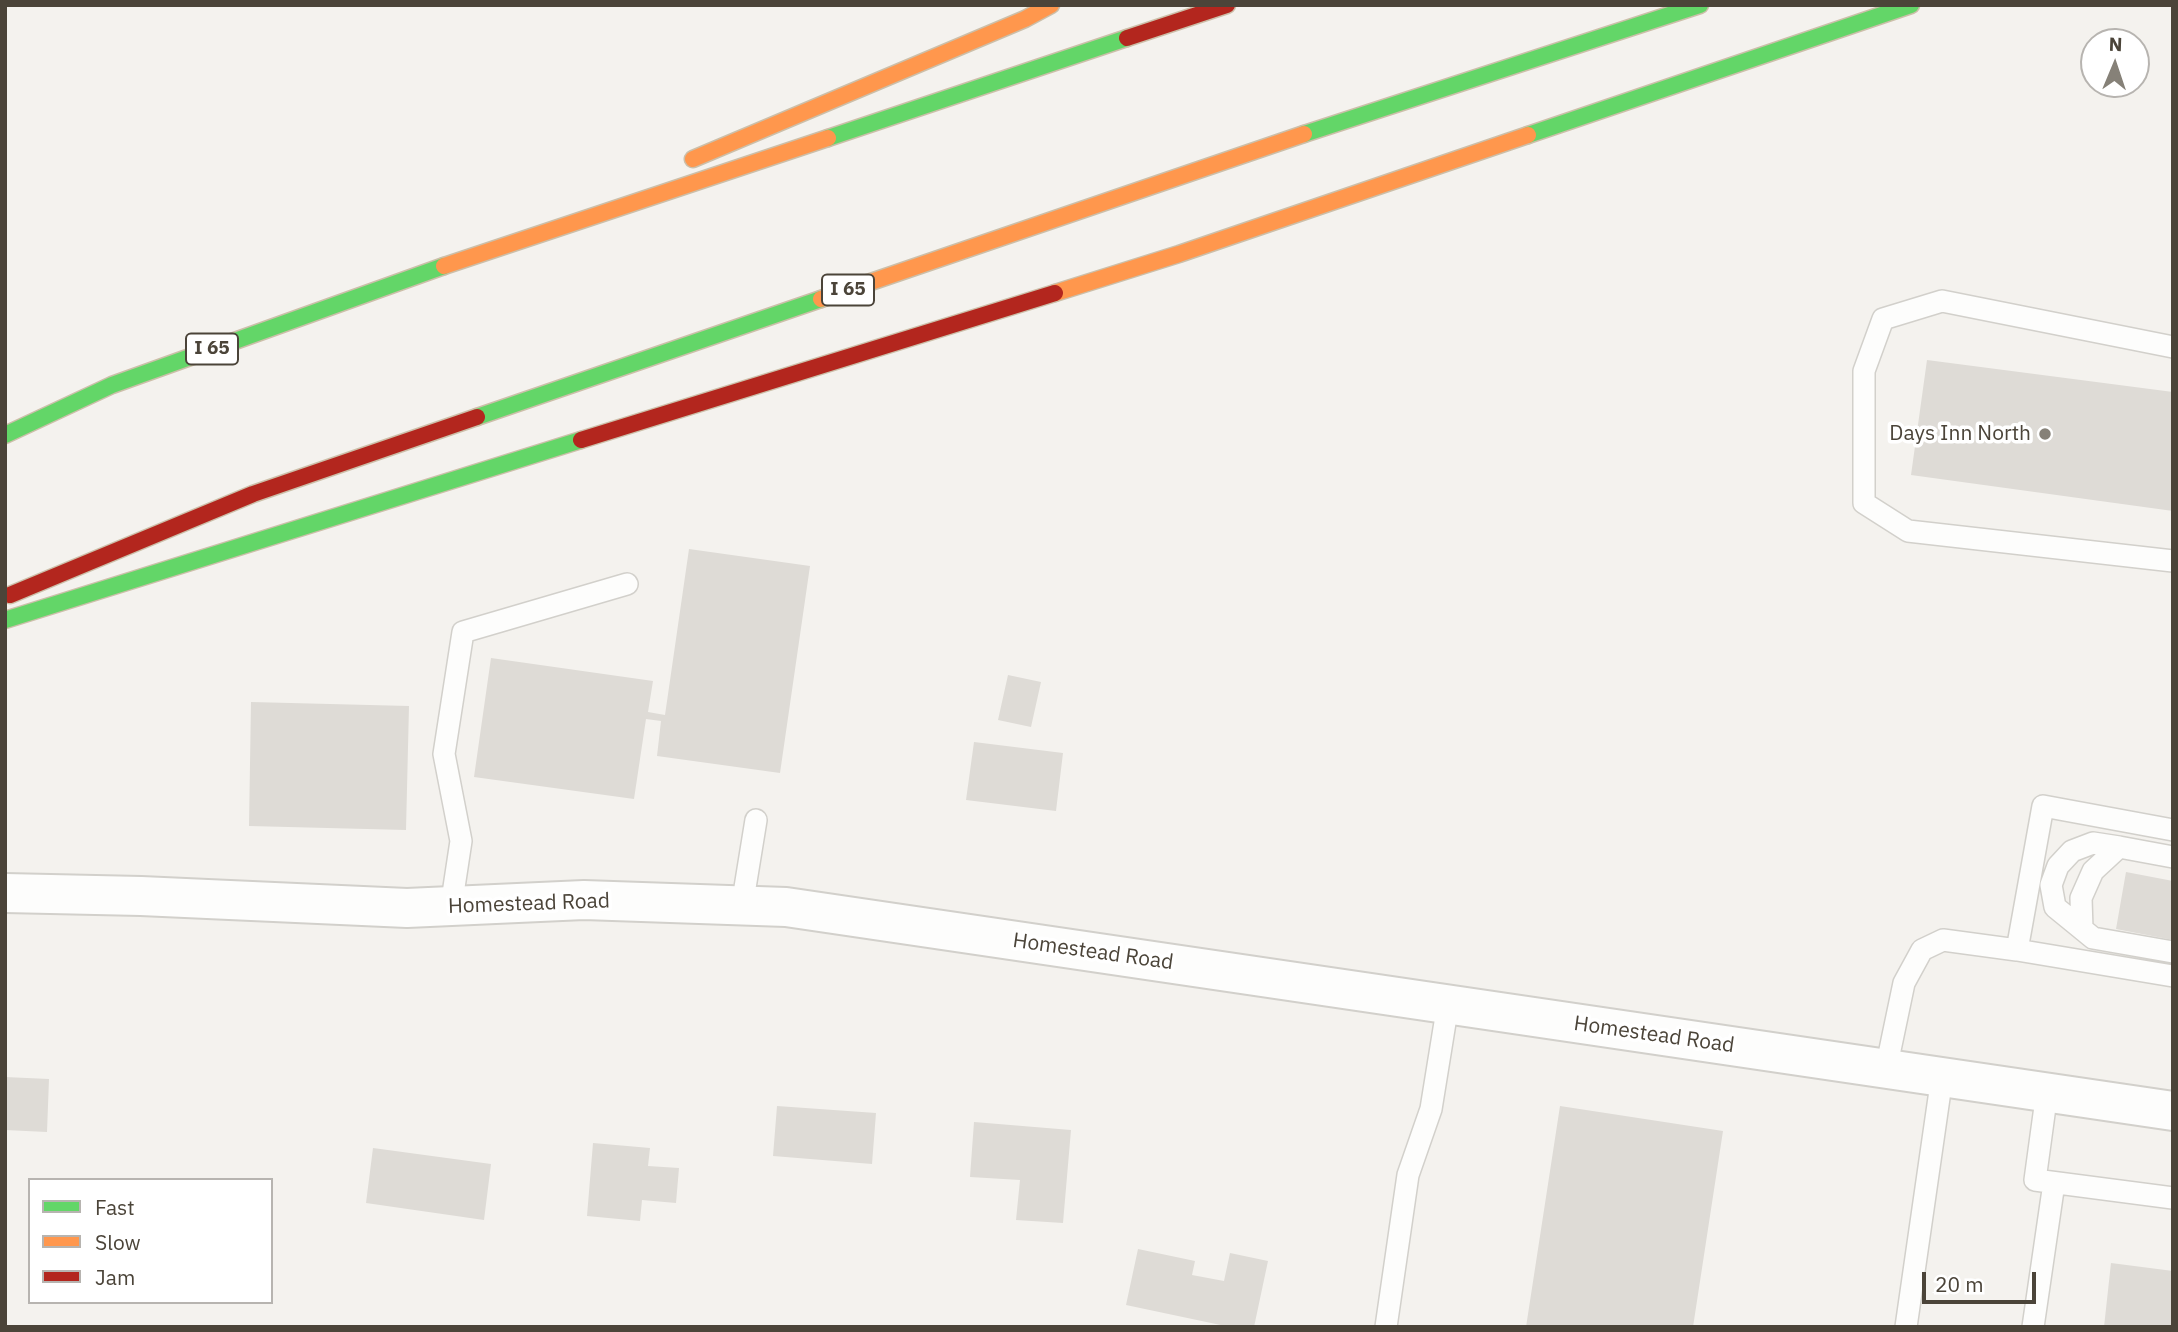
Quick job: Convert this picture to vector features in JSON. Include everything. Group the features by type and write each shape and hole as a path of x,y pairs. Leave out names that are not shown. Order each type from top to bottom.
{"highway":[{"path":"679,165 1025,19 1051,5"},
{"name":"I 65","path":"5,435 112,385 423,273 1227,5"},
{"name":"I 65","path":"5,597 253,494 1350,118 1700,5"},
{"path":"5,620 1179,254 1911,5"},
{"path":"423,273 615,192"}],"street":[{"name":"Homestead Road","path":"5,893 407,908 584,900 786,907 2173,1111"}],"lane":[{"path":"2173,347 1942,301 1883,319 1864,371 1864,503 1908,531 2173,561"},
{"path":"451,906 461,841 444,754 463,632 627,584"},
{"path":"2017,950 2043,806 2173,831"},
{"path":"742,906 756,820"},
{"path":"2173,857 2093,843 2072,851 2057,866 2051,885 2054,907 2093,938 2173,952"},
{"path":"2082,929 2081,898 2093,871 2119,847"},
{"path":"1886,1069 1904,982 1922,950 1943,940 2173,976"},
{"path":"1385,1327 1408,1175 1431,1109 1448,1004"},
{"path":"1906,1327 1942,1077"},
{"path":"2047,1092 2035,1180 2173,1198"},
{"path":"2033,1327 2054,1183"}],"building":[{"name":"Days Inn North","path":"1927,360 2173,392 2173,511 1911,475"},
{"path":"689,549 810,566 780,773 657,756 661,721 646,719 634,799 474,777 491,658 653,681 648,712 665,715"},
{"path":"1008,675 1041,682 1031,727 998,720"},
{"path":"251,702 409,706 406,830 249,826"},
{"path":"974,742 1063,753 1056,811 966,800"},
{"path":"2126,872 2173,881 2173,940 2116,929"},
{"path":"5,1077 49,1079 47,1132 5,1130"},
{"path":"777,1106 876,1113 872,1164 773,1156"},
{"path":"1560,1106 1723,1131 1693,1327 1526,1327"},
{"path":"974,1122 1071,1130 1063,1223 1016,1220 1020,1180 970,1177"},
{"path":"593,1143 650,1148 648,1166 679,1168 676,1203 642,1200 640,1221 587,1216"},
{"path":"373,1148 491,1164 484,1220 366,1203"},
{"path":"1138,1249 1195,1261 1192,1275 1224,1281 1230,1253 1268,1261 1254,1327 1230,1327 1126,1305"},
{"path":"2111,1263 2173,1271 2173,1327 2104,1327"}],"traffic: fast":[{"path":"1304,134 1700,5"},
{"path":"1528,135 1911,5"},
{"path":"828,138 1127,38"},
{"path":"5,435 112,385 444,266"},
{"path":"477,417 821,299"},
{"path":"5,620 581,440"}],"traffic: slow":[{"path":"693,159 1025,19 1051,5"},
{"path":"821,299 1304,134"},
{"path":"1055,293 1179,254 1528,135"},
{"path":"444,266 828,138"}],"traffic: jam":[{"path":"1127,38 1227,5"},
{"path":"581,440 1055,293"},
{"path":"10,595 253,494 477,417"}],"place":[{"name":"Days Inn North","path":"2045,434"}]}
